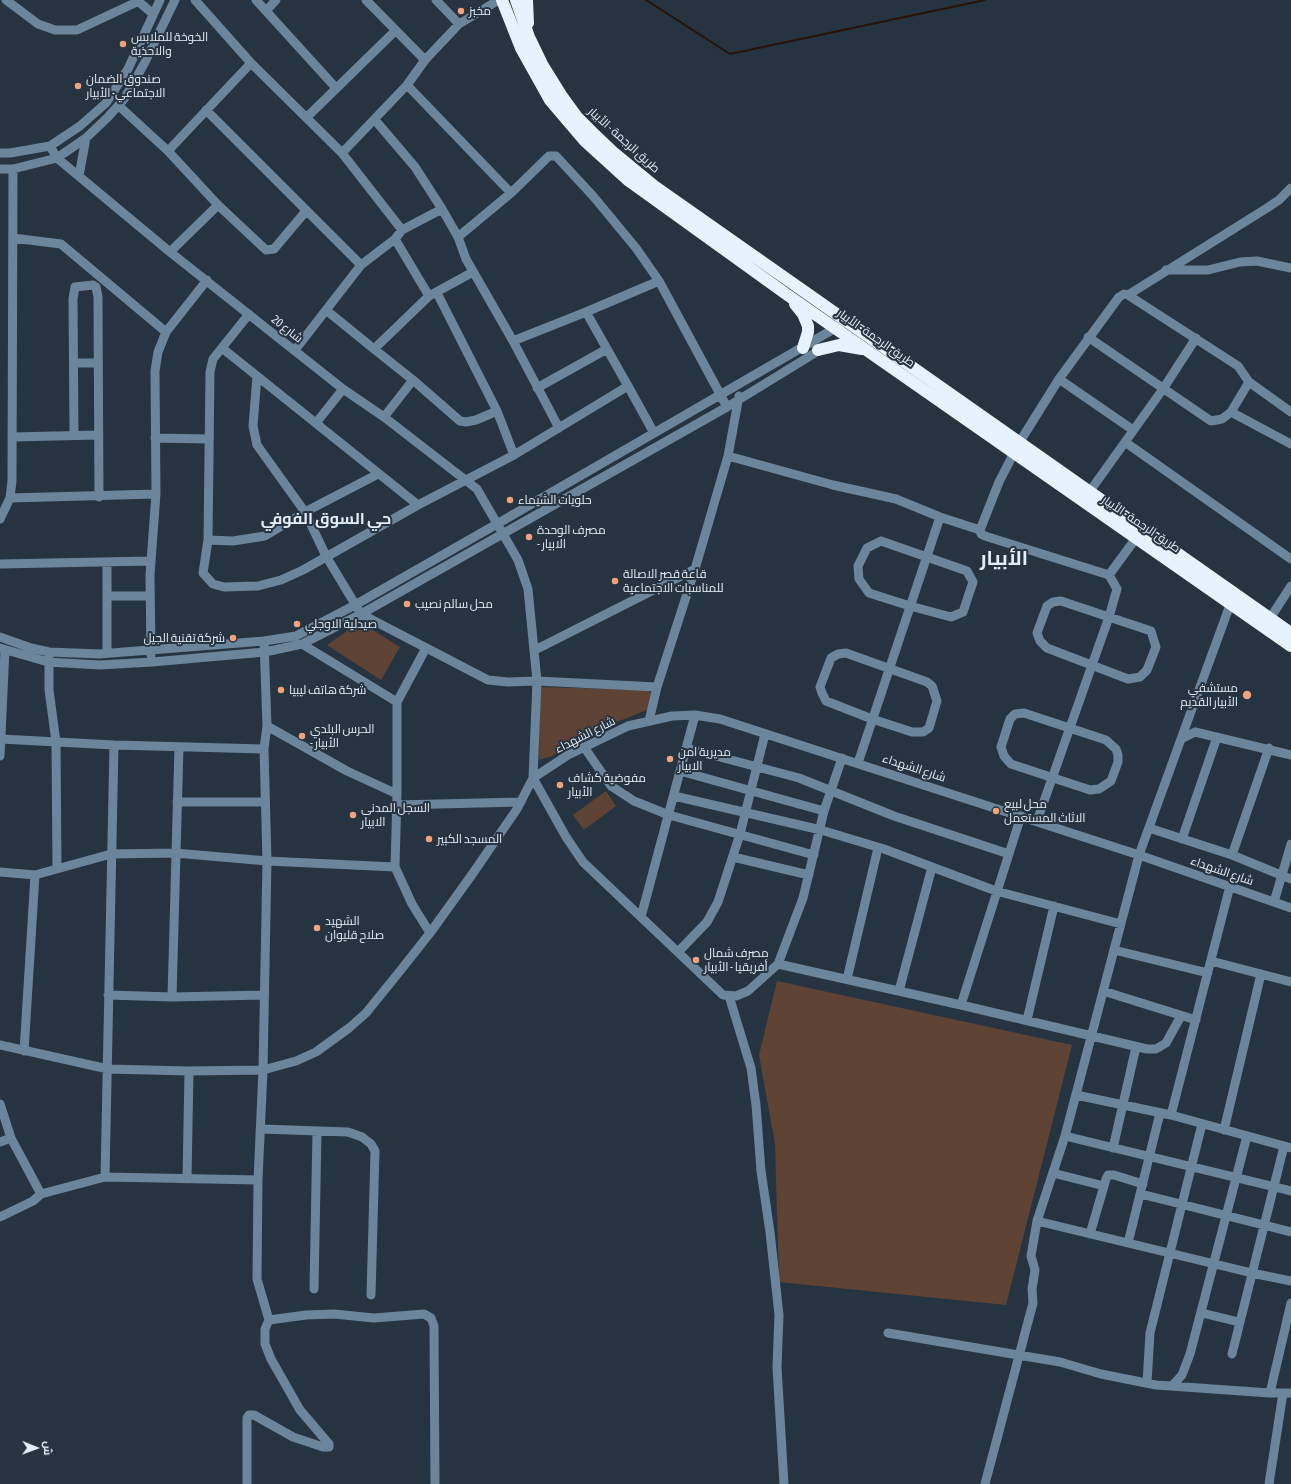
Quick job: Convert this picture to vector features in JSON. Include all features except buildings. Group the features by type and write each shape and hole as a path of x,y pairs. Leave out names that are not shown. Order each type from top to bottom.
{"highway":[{"name":"طريق الرجمة - الأبيار","path":"502,0 521,48 535,76 561,115 584,141 629,181 786,294 870,352 1016,448 1090,491 1267,623 1291,646"},
{"name":"طريق الرجمة - الأبيار","path":"516,0 529,37 543,66 577,117 614,153 654,186 857,329 1136,538 1179,566 1230,605 1291,633"},
{"path":"528,0 529,37"},
{"path":"786,294 806,319 808,332 803,348"},
{"path":"818,350 839,345 850,346 870,352"}],"street":[{"path":"6,0 38,24 56,30 77,30 138,1 154,14"},
{"path":"0,153 10,153 50,146 80,126 106,103 128,69 160,0"},
{"path":"0,169 13,169 57,158 86,138 119,106 144,64 175,0"},
{"path":"195,0 251,63 342,152 402,230"},
{"path":"256,0 336,88"},
{"path":"266,11 276,0"},
{"path":"366,0 426,60"},
{"path":"436,0 460,24"},
{"path":"342,152 375,120 407,85 426,60 460,24 499,0"},
{"path":"307,117 395,30"},
{"path":"168,151 251,63"},
{"path":"407,85 512,193"},
{"path":"119,106 168,151 218,205 266,250 270,251 306,211"},
{"path":"206,110 361,265"},
{"path":"375,120 415,167 442,209 458,237 473,272 513,341 559,428"},
{"path":"80,176 86,138"},
{"name":"شارع 20","path":"50,146 57,158 170,252 343,389 384,417 467,481 483,498 518,560 528,589 537,681 534,778"},
{"path":"458,237 512,193 549,156 556,156 593,196 636,248 659,281 727,407"},
{"path":"0,519 10,498 12,437 13,169"},
{"path":"1128,295 1267,208 1279,200 1291,188"},
{"path":"170,252 218,205"},
{"path":"295,350 361,265 394,239 402,230 442,209"},
{"path":"13,238 61,244 166,332"},
{"path":"394,239 433,295 497,411 514,455"},
{"path":"1166,270 1208,270 1240,262 1251,261 1291,268"},
{"path":"374,349 433,295 473,272"},
{"path":"152,662 150,596 156,494 155,371 158,352 166,332 206,280"},
{"path":"513,341 659,281"},
{"path":"74,435 73,299 75,287 78,285 93,285 98,291 99,497"},
{"path":"980,530 1016,448 1059,379 1088,337 1119,297 1124,294 1128,295 1238,366 1249,382 1291,412"},
{"path":"326,310 413,380 460,421 466,422 476,420 497,411"},
{"path":"586,312 654,433"},
{"path":"249,314 222,348 210,366 208,540 203,573 213,584 224,587 258,586 281,580 303,570 418,505 467,481 514,455 628,386"},
{"path":"0,756 3,649 48,662 100,665 265,652 302,644 361,614 739,400 818,350 841,331 846,321"},
{"path":"0,637 31,648 49,652 107,653 264,641 288,638 306,632 498,524 803,348 841,331 857,329"},
{"path":"1088,337 1211,421 1222,419 1231,412 1249,382"},
{"path":"1090,491 1163,389 1196,338"},
{"path":"222,348 418,505"},
{"path":"537,388 607,348"},
{"path":"74,364 98,363"},
{"path":"257,376 253,426 254,436 258,445 305,512 326,556 361,614 488,680 657,687"},
{"path":"1059,379 1133,430"},
{"path":"384,417 413,380"},
{"path":"649,721 657,687 695,569 728,456 739,400 739,385"},
{"path":"316,423 343,389"},
{"path":"1231,412 1291,444"},
{"path":"12,437 98,435"},
{"path":"155,438 208,439"},
{"path":"1125,442 1291,559"},
{"path":"728,456 833,485 896,499 940,517 980,530 981,534 984,536 1109,575 1117,589 1109,617 1037,821"},
{"path":"208,540 233,541 265,536 305,512 378,474"},
{"path":"10,498 99,497 156,494"},
{"path":"858,763 940,517"},
{"path":"1109,575 1136,538"},
{"path":"881,541 926,558 967,571 971,575 973,582 963,612 952,617 869,593 859,578 858,566 867,548 881,541"},
{"path":"0,564 151,561"},
{"path":"107,562 107,653"},
{"path":"535,650 695,569"},
{"path":"1267,623 1291,586"},
{"path":"107,596 150,596"},
{"path":"1061,601 1109,617 1151,631 1156,647 1147,670 1140,677 1128,679 1092,667 1046,648 1040,641 1037,633 1047,606 1053,602 1061,601"},
{"path":"985,1484 1033,1303 1032,1289 1034,1270 1031,1256 1037,1220 1065,1136 1139,855 1230,605"},
{"path":"247,1484 247,1418 249,1415 254,1415 293,1437 323,1447 328,1447 329,1444 300,1410 271,1359 265,1344 265,1329 269,1320 257,1279 258,1180 263,1070 267,861 264,749 267,726 264,641"},
{"path":"302,644 397,702"},
{"path":"426,648 397,702 397,805 394,867 412,904 430,933"},
{"path":"49,652 49,690 56,742 57,868"},
{"path":"846,653 889,669 927,682 932,686 937,701 929,728 918,733 872,720 826,701 820,687 831,658 838,654 846,653"},
{"path":"1024,713 1070,728 1106,740 1116,749 1118,762 1111,781 1099,789 1090,790 1011,764 1004,756 1001,747 1010,719 1016,714 1024,713"},
{"path":"641,917 695,715"},
{"name":"شارع الشهداء","path":"534,778 568,755 628,726 672,716 695,715 720,719 1037,821 1291,908"},
{"path":"267,726 347,771 397,794"},
{"path":"1181,739 1195,732 1269,748 1291,755"},
{"path":"678,952 708,922 718,902 740,834 765,734"},
{"path":"1182,839 1216,737"},
{"path":"0,739 114,745 264,749"},
{"path":"105,1177 114,745"},
{"path":"172,997 179,746"},
{"path":"584,747 611,786 634,801 669,815 814,854"},
{"path":"686,748 799,778 831,789 894,816 1009,854"},
{"path":"1232,855 1269,748"},
{"path":"534,778 566,837 583,862 723,995 729,996 748,991 778,964 803,898 821,830 824,811 842,758"},
{"path":"680,771 824,811"},
{"path":"0,1045 108,1069 189,1071 263,1070 296,1061 316,1052 349,1028 366,1013 430,933 521,802 534,778"},
{"path":"674,796 821,830 878,848 996,891 1121,924"},
{"path":"177,802 265,802"},
{"path":"397,805 521,802"},
{"path":"961,1005 1021,816"},
{"path":"1149,828 1232,855 1287,878"},
{"path":"1274,902 1287,878 1291,844"},
{"path":"847,979 878,848"},
{"path":"0,872 35,874 111,854 175,853 267,861 394,867"},
{"path":"733,857 809,875"},
{"path":"899,991 932,867"},
{"path":"24,1051 35,874"},
{"path":"1171,1115 1230,886"},
{"path":"1027,1020 1054,906"},
{"path":"1114,950 1208,973"},
{"path":"1211,961 1291,982"},
{"path":"778,964 1027,1020 1147,1049 1156,1048 1166,1043 1181,1016"},
{"path":"1224,1130 1261,974"},
{"path":"1103,991 1196,1020"},
{"path":"108,995 172,997 264,995"},
{"path":"729,996 747,1054 756,1105 761,1171 770,1232 779,1315 777,1368 784,1484"},
{"path":"1113,1148 1136,1047"},
{"path":"187,1179 189,1071"},
{"path":"1076,1095 1171,1115 1247,1136 1289,1145 1275,1187 1239,1322 1232,1354"},
{"path":"0,1104 11,1138 41,1194"},
{"path":"1128,1243 1160,1113"},
{"path":"1147,1383 1150,1333 1202,1124"},
{"path":"261,1129 348,1132 362,1137 372,1144 375,1151 371,1295"},
{"path":"314,1290 317,1131"},
{"path":"1065,1136 1291,1191"},
{"path":"1173,1385 1182,1375 1202,1313 1225,1215 1247,1136"},
{"path":"0,1142 11,1138"},
{"path":"1053,1173 1104,1186"},
{"path":"1090,1234 1108,1175 1114,1174 1143,1184"},
{"path":"0,1217 32,1201 41,1194 105,1177 258,1180"},
{"path":"1141,1194 1291,1232"},
{"path":"1037,1220 1170,1254 1291,1281"},
{"path":"1270,1393 1291,1303"},
{"path":"1202,1313 1239,1322"},
{"path":"269,1320 306,1315 334,1314 374,1318 424,1314 431,1318 434,1326 435,1484"},
{"path":"888,1333 1060,1362 1101,1374 1147,1383 1270,1393 1287,1393 1269,1484"}],"shaded area":[{"path":"360,622 400,647 381,680 327,645"},
{"path":"540,687 647,690 651,693 649,709 580,737 552,756 539,760"},
{"path":"606,791 616,806 584,830 573,815"},
{"path":"777,981 1072,1045 1006,1305 779,1282 775,1144 759,1055"}],"waterway":[{"path":"646,0 730,54 985,0"}],"place":[{"name":"مخبز","path":"461,11"},
{"name":"الخوخة للملابس والاحذية","path":"123,44"},
{"name":"صندوق الضمان الاجتماعي- الأبيار","path":"78,86"},
{"name":"حلويات الشيماء","path":"510,500"},
{"name":"مصرف الوحدة - الابيار","path":"529,537"},
{"name":"قاعة قصر الاصالة للمناسبات الاجتماعية","path":"615,581"},
{"name":"محل سالم نصيب","path":"407,604"},
{"name":"صيدلية الاوجلي","path":"297,624"},
{"name":"شركة تقنية الجيل","path":"233,638"},
{"name":"شركة هاتف ليبيا","path":"281,690"},
{"name":"مستشفي الأبيار القديم","path":"1247,695"},
{"name":"الحرس البلدي - الأبيار","path":"302,736"},
{"name":"مديرية امن الابيار","path":"670,759"},
{"name":"مفوضية كشاف الأبيار","path":"560,785"},
{"name":"محل لبيع الاثاث المستعمل","path":"996,811"},
{"name":"السجل المدني الابيار","path":"353,815"},
{"name":"المسجد الكبير","path":"429,839"},
{"name":"الشهيد صلاح قليوان","path":"317,928"},
{"name":"مصرف شمال أفريقيا - الأبيار","path":"696,960"}],"district":[{"name":"حي السوق الفوفي","path":"326,519"},
{"name":"الأبيار","path":"1004,559"}]}
